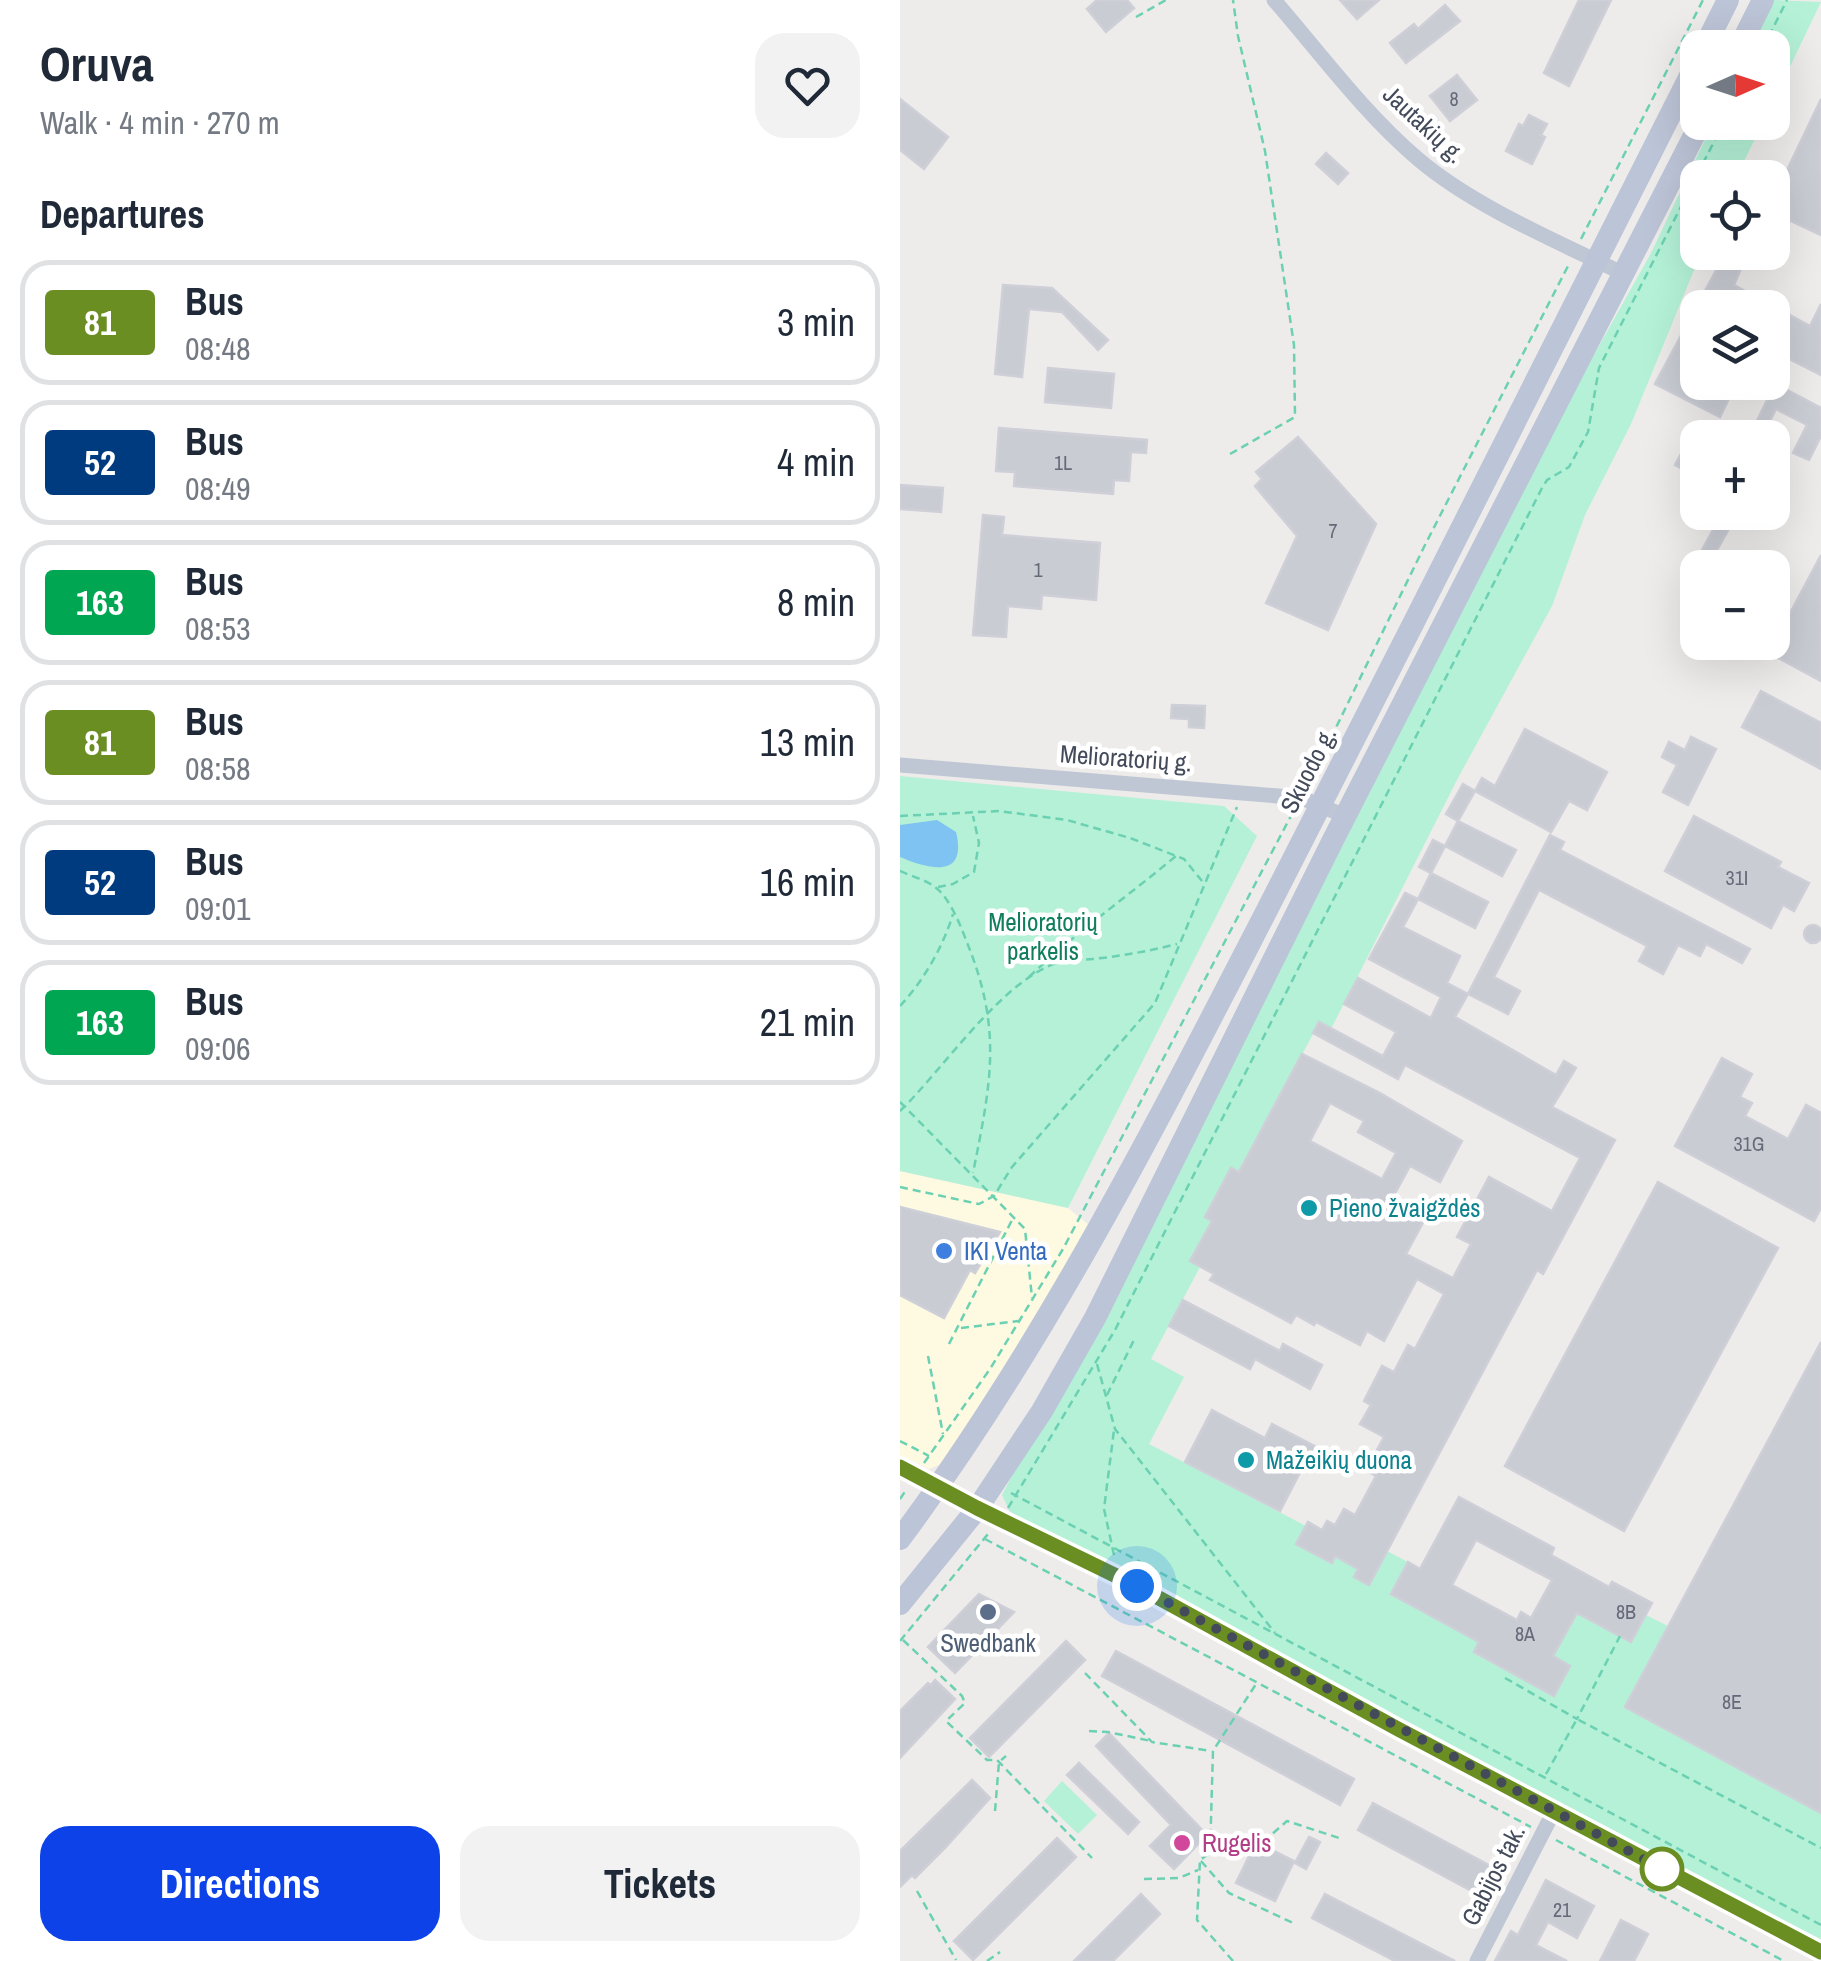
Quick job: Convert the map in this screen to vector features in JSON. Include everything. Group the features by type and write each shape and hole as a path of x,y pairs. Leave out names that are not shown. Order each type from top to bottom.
{"main road":[{"path":"1713,30 1728,0"},
{"path":"1748,30 1763,0"},
{"name":"Skuodo g.","path":"900,1539 906,1500 955,1461 1037,1306 1211,1019 1312,802 1586,255 1680,91"},
{"path":"900,1604 960,1532 1042,1410 1094,1343 1345,816 1692,140"}],"street":[{"name":"Jautakių g.","path":"1274,0 1393,137 1420,161 1456,187 1624,274"},
{"name":"Melioratorių g.","path":"900,765 1244,792 1312,802 1345,816"},
{"path":"900,1467 1115,1575 1821,1952"},
{"name":"Gabijos tak.","path":"1477,1961 1554,1812"}],"path":[{"path":"1136,17 1166,0"},
{"path":"1230,454 1295,417 1296,375 1266,151 1233,0"},
{"path":"906,1500 927,1481 928,1456 1020,1321 1037,1306 1144,1101 1312,802 1425,545 1586,255 1703,0"},
{"path":"1772,30 1787,0"},
{"path":"1276,1634 1115,1429 1094,1343 1542,488 1547,480 1569,467 1588,432 1599,368 1715,140"},
{"path":"900,1187 979,1204 994,1196 1012,1167 1155,1003 1244,792"},
{"path":"900,816 999,812 1067,820 1176,856 1203,882"},
{"path":"936,887 953,884 974,872 980,844 972,813"},
{"path":"900,1111 989,1013 1062,945 1176,856"},
{"path":"900,871 936,887 954,914 980,973 989,1013 992,1077 973,1173"},
{"path":"900,1006 946,937 954,914"},
{"path":"1024,982 1061,961 1139,953 1178,944"},
{"path":"900,1102 1025,1230 1037,1306"},
{"path":"949,1344 1013,1216"},
{"path":"959,1328 1020,1321"},
{"path":"1106,1397 1134,1340"},
{"path":"928,1356 943,1435"},
{"path":"1092,1858 999,1762 988,1760 946,1721 964,1703 962,1696 901,1640 1017,1496 1096,1362"},
{"path":"1115,1429 1104,1509 1115,1575"},
{"path":"900,1441 928,1456 946,1454 955,1461"},
{"path":"994,1484 1821,1925"},
{"path":"960,1532 984,1539 1784,1961"},
{"path":"1545,1776 1620,1636"},
{"path":"1086,1673 1152,1742"},
{"path":"1504,1678 1821,1848"},
{"path":"1210,1853 1212,1751 1257,1682"},
{"path":"1088,1732 1108,1732 1212,1751"},
{"path":"994,1811 999,1762 1006,1756"},
{"path":"1232,1961 1197,1920 1200,1860 1210,1853 1271,1835 1287,1821 1339,1838"},
{"path":"1200,1860 1229,1893 1292,1923"},
{"path":"1144,1879 1178,1878 1199,1869"},
{"path":"917,1891 956,1961 949,1961"},
{"path":"986,1961 1000,1952"}],"shaded area":[{"path":"900,1171 1068,1208 1091,1227 955,1446 941,1464 929,1469 900,1456"}],"green space":[{"path":"1774,0 1821,2 1790,67 1790,30 1758,30"},
{"path":"1705,140 1754,140 1744,160 1695,160"},
{"path":"1680,192 1680,270 1694,270 1686,290 1680,290 1680,304 1631,424 1585,515 1552,606 1458,778 1331,1029 1319,1023 1239,1172 1231,1168 1205,1216 1212,1221 1191,1261 1200,1267 1151,1359 1184,1377 1149,1444 1306,1526 1297,1543 1332,1562 1335,1556 1358,1569 1369,1584 1387,1551 1408,1562 1479,1642 1474,1653 1554,1696 1570,1666 1553,1656 1585,1598 1592,1621 1631,1642 1646,1615 1668,1626 1625,1707 1821,1813 1821,1942 1020,1518 1010,1512 1002,1495 1576,387 1651,253"},
{"name":"Melioratorių parkelis","path":"900,776 1224,806 1257,836 1068,1208 900,1171"},
{"path":"1062,1781 1097,1815 1078,1834 1044,1801"}],"water":[{"path":"937,820 956,832 958,848 950,864 932,867 900,857 900,825"}],"building":[{"path":"1097,0 1127,0 1134,8 1106,32 1087,9"},
{"path":"1340,0 1379,0 1357,19"},
{"path":"1579,0 1611,0 1569,86 1544,73"},
{"path":"1445,5 1460,21 1406,63 1390,43 1414,24 1418,29"},
{"path":"1457,75 1477,100 1450,121 1430,96"},
{"path":"900,99 948,137 924,169 900,150"},
{"path":"1821,99 1821,235 1790,221 1790,164"},
{"path":"1529,115 1547,124 1532,164 1506,151 1519,124 1523,126"},
{"path":"1326,153 1348,173 1338,184 1316,164"},
{"path":"1716,270 1740,270 1734,285 1743,290 1706,290"},
{"path":"1003,285 1052,288 1108,340 1098,350 1062,312 1029,309 1022,377 995,374"},
{"path":"1821,304 1821,375 1790,359 1790,315 1810,326"},
{"path":"1680,338 1680,397 1655,384"},
{"path":"1048,368 1114,374 1111,408 1045,402"},
{"path":"1790,392 1821,408 1821,436 1809,460 1793,453 1807,425 1776,409 1770,420 1757,420 1767,400 1790,400"},
{"path":"1687,400 1728,400 1720,417"},
{"path":"999,428 1147,440 1146,453 1131,452 1129,481 1114,480 1113,494 1014,486 1015,472 996,471"},
{"path":"1298,437 1376,524 1328,630 1266,603 1297,536 1255,486 1262,479 1256,472"},
{"path":"900,485 943,488 941,512 900,509"},
{"path":"983,515 1004,517 1002,535 1100,543 1096,600 1042,595 1041,609 1008,606 1006,637 973,635"},
{"path":"1713,530 1728,530 1717,550 1702,550"},
{"path":"1821,555 1821,681 1782,660 1790,660 1790,613"},
{"path":"1761,691 1821,723 1821,769 1742,727"},
{"path":"1172,705 1205,706 1204,728 1189,727 1189,719 1171,718"},
{"path":"1525,729 1607,772 1587,810 1569,801 1551,832 1475,791 1482,778 1495,786"},
{"path":"1691,737 1716,749 1688,805 1663,792 1677,765 1662,757 1669,742 1685,750"},
{"path":"1463,784 1475,791 1458,821 1446,814"},
{"path":"1694,816 1781,862 1778,867 1809,883 1794,911 1783,905 1771,928 1665,871"},
{"path":"1458,821 1516,850 1502,876 1445,846"},
{"path":"1550,835 1564,842 1560,850 1750,949 1742,963 1706,944 1700,956 1678,945 1663,974 1639,961 1647,946 1539,890 1494,977 1520,991 1508,1014 1468,994"},
{"path":"1433,840 1445,846 1431,873 1419,867"},
{"path":"1431,873 1488,902 1475,928 1418,899"},
{"path":"1405,893 1418,899 1403,927 1460,956 1447,983 1468,994 1455,1017 1556,1075 1564,1061 1576,1068 1552,1107 1615,1140 1543,1274 1537,1270 1369,1585 1354,1577 1358,1569 1335,1556 1332,1563 1296,1544 1308,1522 1322,1530 1327,1521 1335,1525 1344,1509 1355,1515 1376,1476 1366,1470 1384,1437 1360,1424 1371,1405 1364,1401 1382,1366 1394,1372 1408,1345 1415,1349 1444,1294 1417,1279 1384,1341 1367,1331 1360,1345 1296,1315 1291,1323 1210,1280 1214,1274 1190,1261 1212,1221 1205,1217 1231,1168 1239,1172 1302,1054 1462,1141 1440,1182 1410,1166 1392,1199 1426,1217 1406,1254 1453,1278 1471,1244 1457,1237 1489,1177 1552,1211 1580,1158 1405,1065 1398,1079 1313,1033 1319,1022 1383,1056 1396,1032 1344,1004 1358,978 1431,1018 1441,997 1369,959","holes":["1330,1103 1364,1121 1358,1132 1396,1153 1382,1179 1310,1141"]},
{"path":"1813,925 1820,927 1820,941 1813,943 1806,941 1804,934 1806,927"},
{"path":"1722,1058 1752,1074 1740,1097 1752,1103 1745,1116 1788,1139 1806,1105 1821,1113 1821,1208 1814,1221 1675,1146"},
{"path":"1658,1182 1778,1248 1624,1531 1505,1466"},
{"name":"IKI Venta","path":"900,1207 1000,1232 975,1273 970,1270 944,1318 900,1295"},
{"path":"1183,1300 1280,1351 1283,1344 1322,1365 1310,1389 1255,1359 1250,1369 1169,1326"},
{"path":"1821,1342 1821,1813 1625,1707"},
{"name":"Mažeikių duona","path":"1212,1410 1265,1438 1272,1424 1328,1453 1321,1467 1307,1459 1280,1511 1185,1462"},
{"path":"1459,1497 1554,1548 1551,1555 1609,1587 1612,1582 1652,1603 1631,1642 1577,1613 1553,1656 1570,1666 1554,1696 1474,1652 1479,1642 1391,1594 1408,1562 1420,1569","holes":["1476,1540 1552,1580 1531,1618 1521,1612 1517,1620 1452,1585"]},
{"path":"979,1594 1014,1612 955,1673 928,1647"},
{"path":"1066,1641 1085,1660 989,1757 970,1738"},
{"path":"1116,1651 1354,1779 1340,1805 1102,1676"},
{"path":"935,1680 955,1699 900,1758 900,1711"},
{"path":"1109,1733 1207,1835 1174,1869 1150,1846 1171,1825 1096,1746"},
{"path":"1079,1763 1139,1822 1128,1834 1067,1775"},
{"path":"972,1780 990,1798 915,1878 912,1875 900,1887 900,1851"},
{"path":"1373,1803 1498,1870 1483,1897 1358,1830"},
{"path":"1509,1835 1522,1842 1514,1859 1500,1852"},
{"path":"1309,1837 1320,1842 1306,1869 1295,1863"},
{"path":"1057,1838 1076,1857 973,1960 954,1941"},
{"path":"1256,1842 1294,1861 1275,1901 1236,1883"},
{"path":"1546,1880 1594,1906 1577,1938 1548,1922 1536,1945 1567,1961 1495,1961 1511,1931 1518,1935"},
{"path":"1141,1894 1160,1914 1113,1961 1074,1961"},
{"path":"1325,1894 1455,1961 1395,1961 1312,1918"},
{"path":"1621,1920 1648,1934 1634,1961 1600,1961"}],"bus line":[{"name":"81","path":"900,1467 1137,1586 1821,1952"}],"place":[{"name":"Pieno žvaigždės","path":"1309,1208"},
{"name":"IKI Venta","path":"944,1251"},
{"name":"Mažeikių duona","path":"1246,1460"},
{"name":"Swedbank","path":"988,1612"},
{"name":"Rugelis","path":"1182,1843"}],"route":[{"path":"1137,1586 1662,1869"}]}
